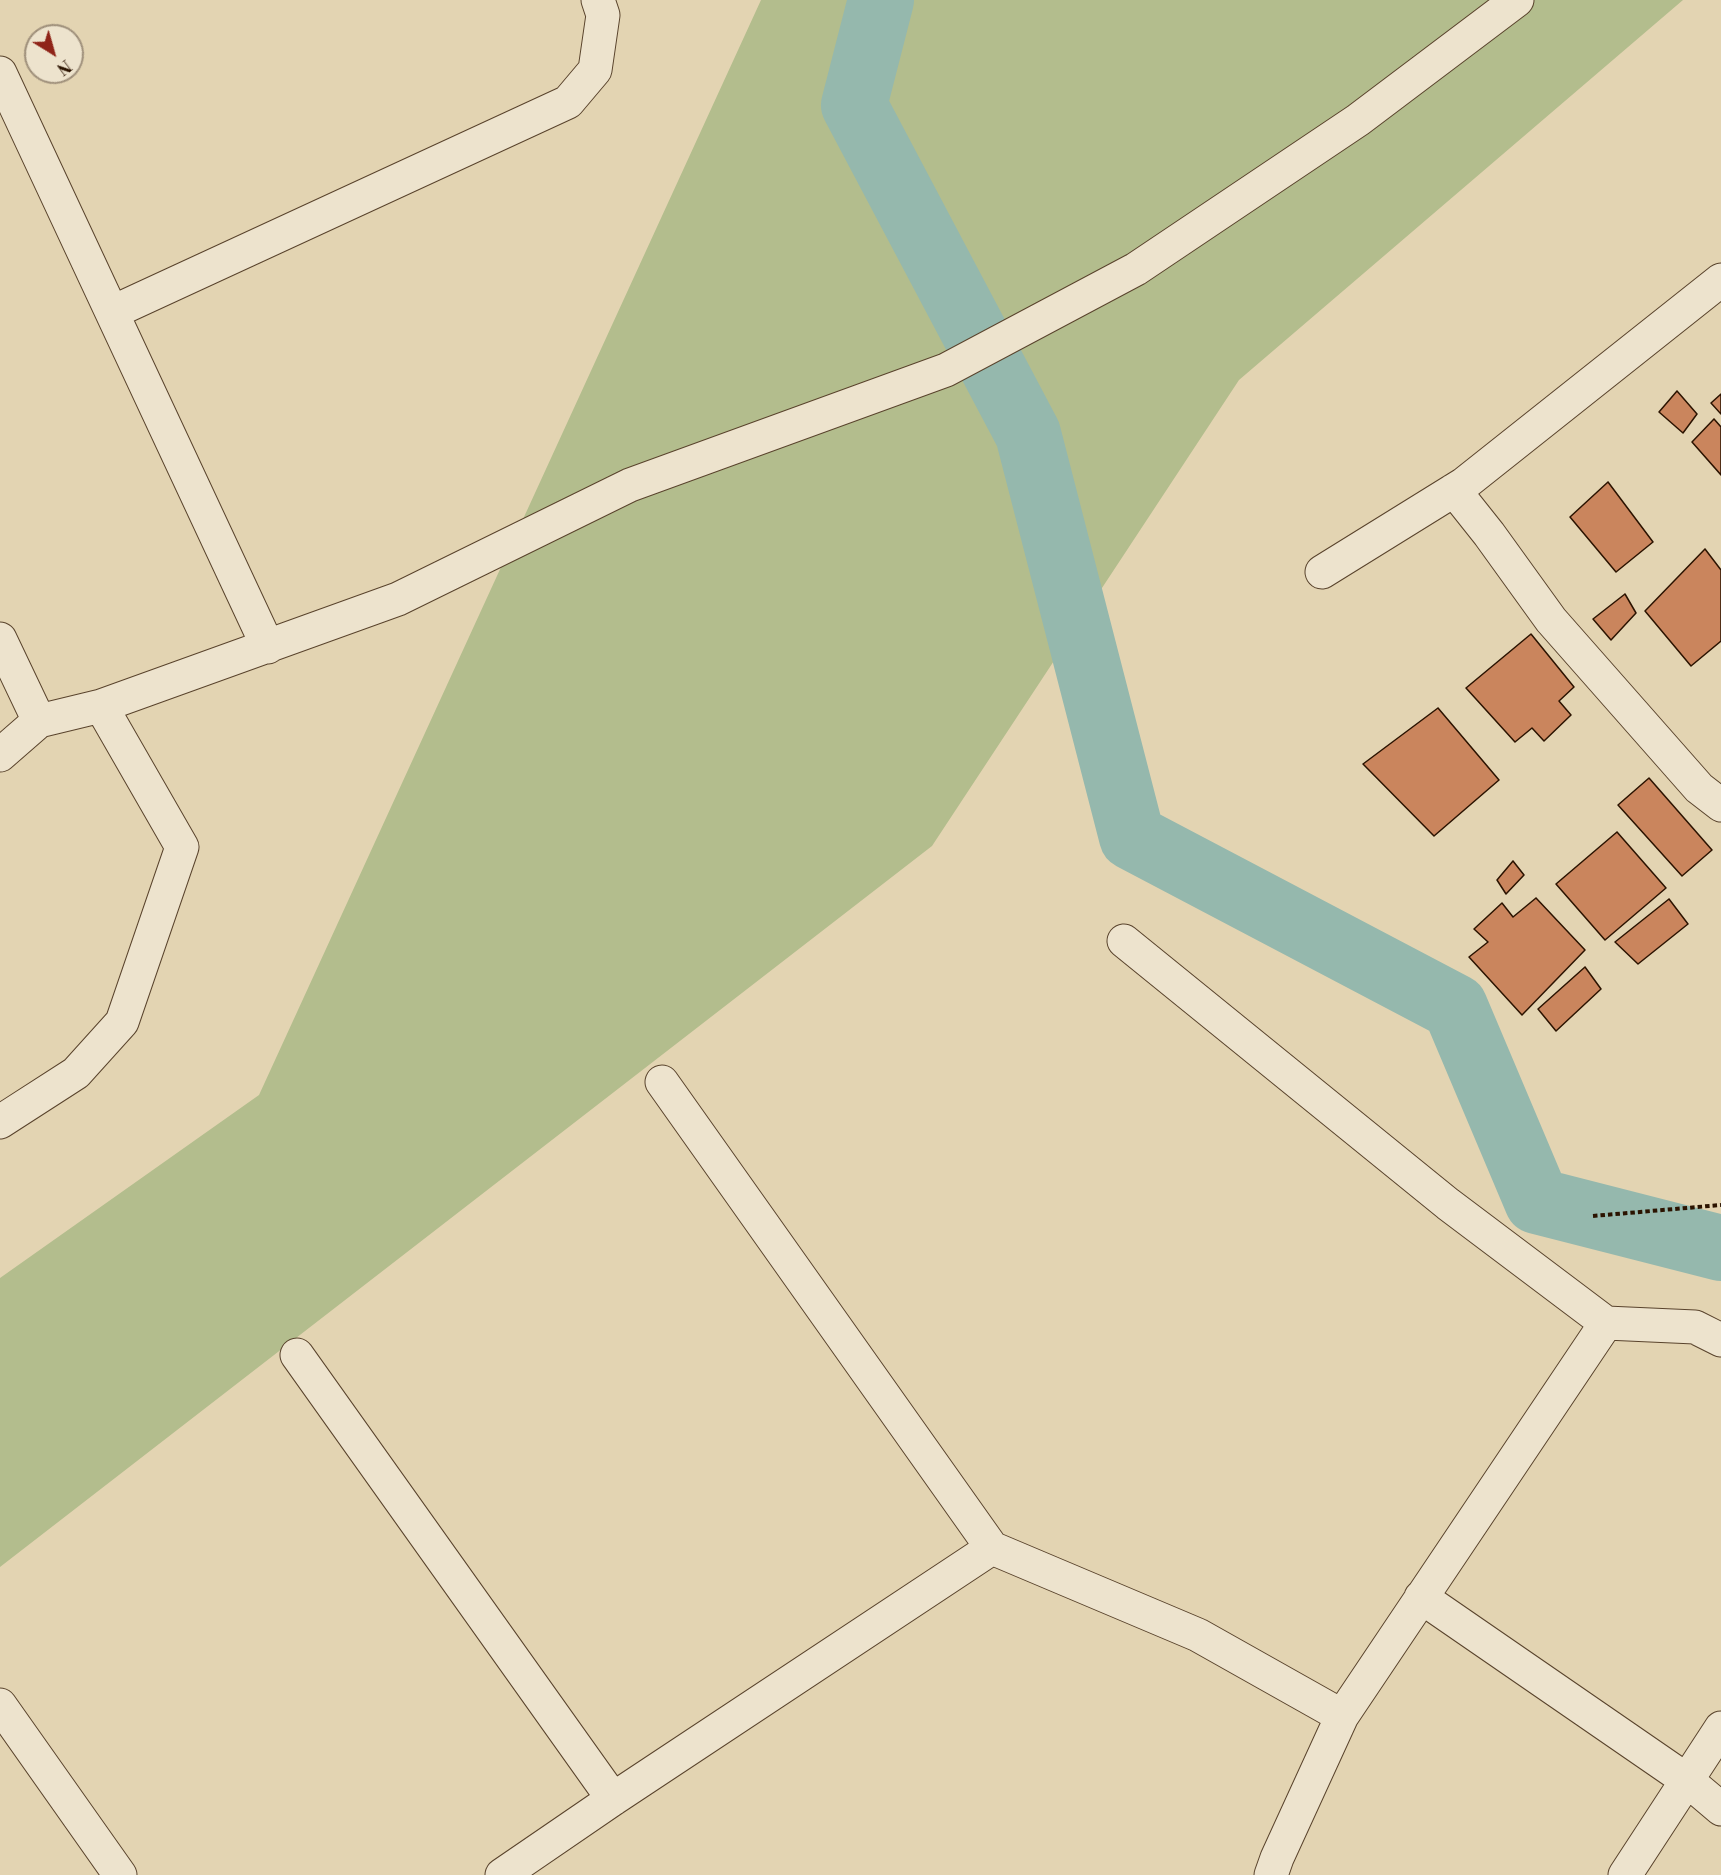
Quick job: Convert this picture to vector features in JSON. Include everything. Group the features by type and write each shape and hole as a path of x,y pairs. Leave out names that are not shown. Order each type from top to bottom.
{"street":[{"path":"113,312 568,102 595,70 603,15 598,0"},
{"path":"0,755 39,722 101,706 398,599 630,485 946,370 1145,263 1358,120 1517,0"},
{"path":"0,73 268,647"},
{"path":"1322,572 1454,490 1721,280"},
{"path":"1454,490 1551,620 1700,788 1721,805"},
{"path":"0,639 39,722"},
{"path":"0,1122 76,1073 122,1022 182,847 101,706"},
{"path":"1124,941 1448,1204 1606,1323 1695,1327 1721,1340"},
{"path":"662,1082 992,1548 1198,1635 1342,1716"},
{"path":"1271,1875 1342,1716 1606,1323"},
{"path":"297,1355 613,1798"},
{"path":"502,1875 613,1798 992,1548"},
{"path":"1421,1597 1688,1781 1721,1809"},
{"path":"0,1705 120,1875"},
{"path":"1625,1875 1721,1728"}],"path":[{"path":"1593,1215 1721,1205"}],"green space":[{"path":"761,0 1683,0 1239,380 932,846 0,1567 0,1278 259,1095"}],"building":[{"path":"1677,391 1697,414 1683,433 1659,412"},
{"path":"1721,394 1721,414 1711,403"},
{"path":"1714,419 1721,427 1721,475 1692,442"},
{"path":"1608,482 1653,542 1616,572 1570,517"},
{"path":"1705,549 1721,570 1721,641 1691,666 1645,611"},
{"path":"1625,594 1636,613 1611,640 1593,619"},
{"path":"1531,634 1574,687 1559,701 1571,715 1544,741 1532,728 1515,742 1466,688"},
{"path":"1438,708 1499,780 1434,836 1363,764"},
{"path":"1649,778 1712,850 1682,876 1618,805"},
{"path":"1617,832 1666,888 1605,940 1556,884"},
{"path":"1513,861 1524,875 1506,894 1497,880"},
{"path":"1536,898 1585,950 1522,1015 1469,957 1488,942 1474,929 1502,903 1513,917"},
{"path":"1669,899 1688,924 1638,964 1615,942"},
{"path":"1585,967 1601,989 1556,1031 1538,1009"}],"waterway":[{"path":"881,0 854,105 1028,434 1132,837 1455,1007 1537,1201 1721,1248"}]}
